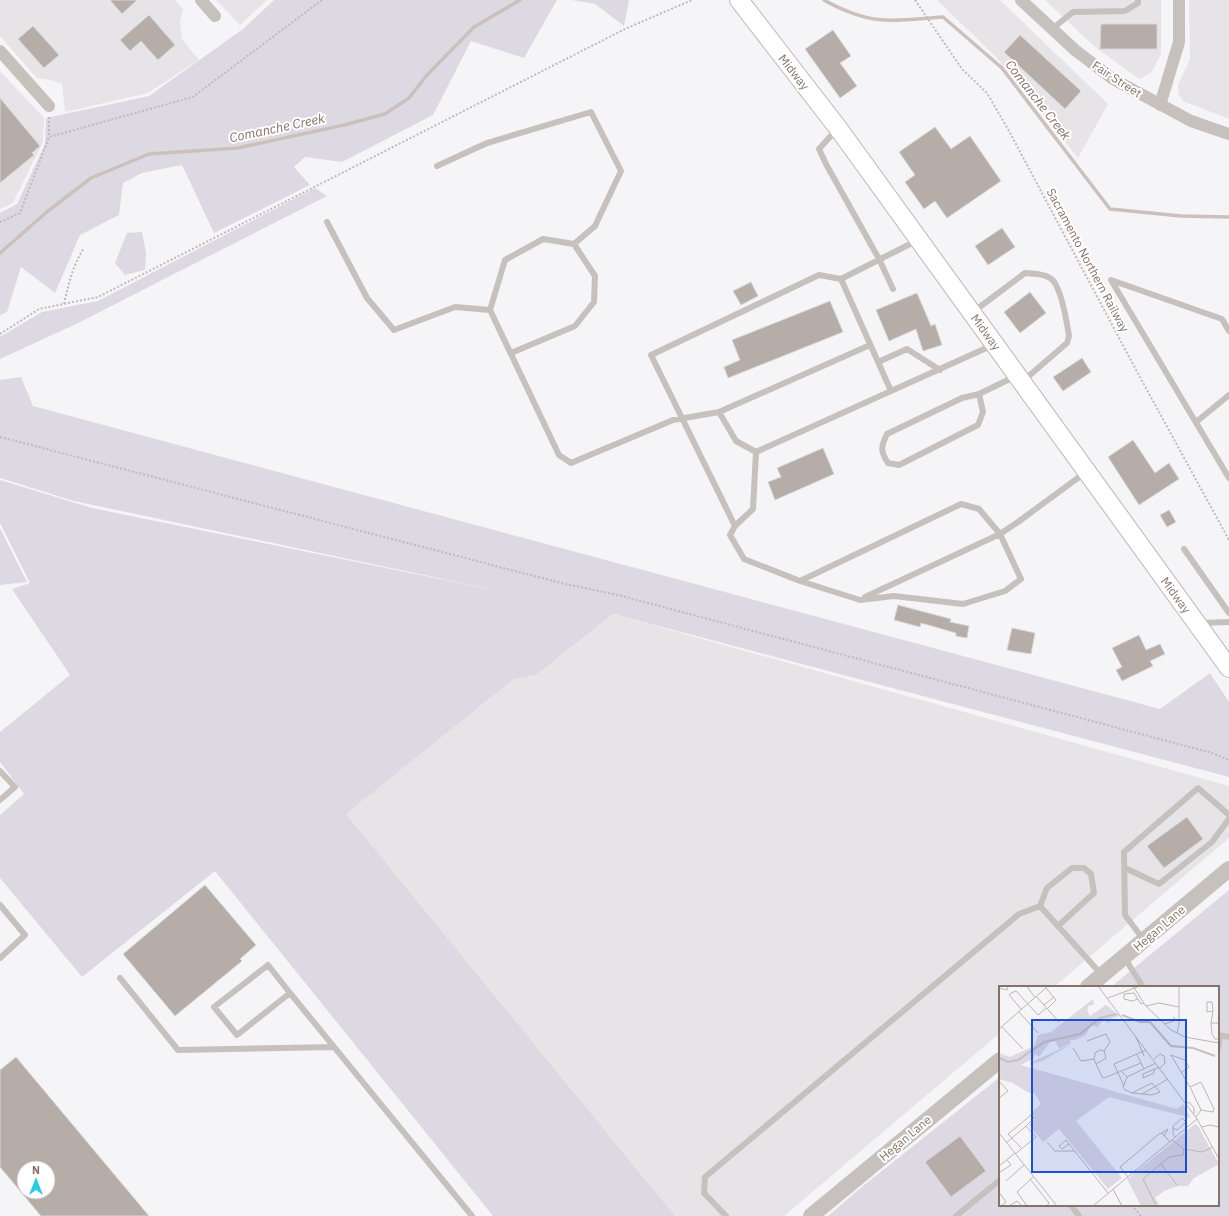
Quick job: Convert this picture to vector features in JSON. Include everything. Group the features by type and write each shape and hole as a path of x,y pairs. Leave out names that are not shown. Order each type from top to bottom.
{"main road":[{"name":"Midway","path":"739,0 838,128 1229,668"}],"street":[{"path":"201,0 215,16"},
{"name":"Fair Street","path":"1021,0 1075,50 1113,79 1191,121 1229,134"},
{"path":"1160,105 1180,42 1179,0"},
{"path":"0,51 49,106"},
{"name":"Hegan Lane","path":"1089,986 1229,869"},
{"name":"Hegan Lane","path":"810,1216 999,1061"}],"lane":[{"path":"1052,30 1073,12 1125,11 1138,3 1138,0"},
{"path":"436,166 487,144 591,112 621,171 595,226 574,244"},
{"path":"838,128 819,149 879,259 893,289"},
{"path":"327,222 367,298 394,330 455,307 490,310"},
{"path":"511,353 575,326 594,302 595,276 574,244 543,239 505,260 490,310 559,455 571,463 673,420 718,412 870,345"},
{"path":"735,526 651,355 818,275 841,279 919,239"},
{"path":"972,312 1026,273 1041,274 1051,278 1057,285 1069,336 1067,343 1020,379 979,394 962,398 888,434 882,444 883,455 888,463 899,465 978,425 982,412 979,394"},
{"path":"841,279 891,391"},
{"path":"1229,331 1222,319 1111,280 1229,478"},
{"path":"756,452 995,344"},
{"path":"878,362 907,349 940,370"},
{"path":"1196,422 1229,395"},
{"path":"718,412 736,441 756,452"},
{"path":"756,452 753,509 735,526 730,535 744,559 800,581 860,600 894,596 963,604 1005,591 1021,579 1000,534 979,509 961,504 800,581"},
{"path":"860,600 1000,534 1087,471"},
{"path":"1184,549 1229,613"},
{"path":"1196,623 1229,622"},
{"path":"0,770 15,787 0,800"},
{"path":"1144,940 1125,915 1124,852 1198,788 1229,815"},
{"path":"1125,868 1159,884 1212,842 1229,819"},
{"path":"726,1216 704,1193 705,1177 1019,914 1040,906 1047,888 1072,868 1084,868 1090,874 1094,893 1058,926"},
{"path":"0,905 25,935 0,958"},
{"path":"1040,906 1102,975"},
{"path":"1124,957 1142,986"},
{"path":"237,1048 236,1035 214,1007 268,965 472,1216"},
{"path":"120,978 178,1050 334,1047"},
{"path":"236,1035 290,993"},
{"path":"1219,1035 1229,1037"},
{"path":"956,1216 999,1181"},
{"path":"1072,1206 1079,1216"}],"path":[{"path":"49,137 193,97 322,0"},
{"path":"0,334 39,309 98,297 627,28 692,0"},
{"name":"Sacramento Northern Railway","path":"915,0 962,69 987,93 1009,131 1135,368 1229,540"},
{"path":"0,222 20,213 49,137 49,106"},
{"path":"64,304 76,261 84,248"},
{"path":"0,437 565,584 626,597 1212,753 1229,760"},
{"path":"1133,1206 1141,1216"}],"shaded area":[{"path":"0,0 175,0 183,9 180,21 182,39 199,60 148,93 65,112 62,84 51,80 37,78 0,36"},
{"path":"216,0 267,0 240,25"},
{"path":"274,0 557,0 524,58 471,41 433,115 342,162 305,157 294,167 310,185 214,233 182,165 142,173 123,183 119,215 80,235 55,293 21,267 7,312 0,315 0,213 17,204 45,144 46,118 149,96 243,29"},
{"path":"572,0 629,0 624,26 595,4"},
{"path":"937,0 1000,0 1108,104 1078,158 996,57"},
{"path":"1045,0 1161,0 1161,54 1151,73 1139,79 1095,47"},
{"path":"1189,0 1229,0 1229,119 1183,101 1179,95 1178,85 1190,59"},
{"path":"0,71 44,118 43,142 13,203 0,209"},
{"path":"315,188 327,196 76,324 0,359 0,337 42,312 98,301"},
{"path":"142,232 146,253 145,270 125,275 115,263 127,233"},
{"path":"21,377 33,406 1160,709 1210,673 1229,702 1229,777 613,614 536,675 514,679 346,814 675,1216 493,1216 215,871 82,977 0,878 0,815 24,794 0,762 0,732 70,675 12,589 30,583 0,523 0,480 92,508 523,596 74,501 0,478 0,380"},
{"path":"0,528 27,582 0,585"},
{"path":"613,614 1229,786 1229,838 1055,986 999,986 999,1034 784,1216 675,1216 346,814 514,679 536,675"},
{"path":"1229,890 1229,1216 828,1216 863,1186 999,1078 999,1206 1219,1206 1219,986 1112,986"}],"building":[{"path":"110,0 137,0 122,14"},
{"path":"149,15 175,45 158,60 141,41 130,51 120,40"},
{"path":"1101,24 1157,24 1157,49 1100,49"},
{"path":"33,26 59,55 44,68 18,39"},
{"path":"833,30 851,56 840,63 857,86 840,98 805,49"},
{"path":"1020,35 1081,91 1065,109 1004,52"},
{"path":"0,98 40,146 32,153 34,155 0,183"},
{"path":"935,127 951,149 970,136 1001,181 947,218 935,201 924,209 905,182 915,175 899,152"},
{"path":"1002,228 1015,247 988,265 975,246"},
{"path":"751,282 758,296 741,305 733,291"},
{"path":"1030,292 1046,313 1020,333 1004,312"},
{"path":"917,293 931,326 935,324 942,345 923,351 916,329 889,341 876,310"},
{"path":"830,301 843,332 728,378 724,367 740,360 732,340"},
{"path":"1082,358 1091,372 1063,391 1053,377"},
{"path":"1133,440 1155,473 1169,463 1179,479 1139,505 1108,457"},
{"path":"823,448 834,474 775,500 768,482 781,477 777,468"},
{"path":"1169,510 1176,522 1167,527 1160,515"},
{"path":"898,605 951,619 950,622 969,626 967,638 956,636 956,633 921,623 920,627 894,620"},
{"path":"1012,628 1035,633 1031,654 1007,650"},
{"path":"1139,635 1146,650 1160,644 1165,654 1150,661 1153,666 1122,681 1116,670 1122,667 1112,648"},
{"path":"1187,817 1203,839 1164,868 1147,846"},
{"path":"205,885 256,945 240,959 242,961 175,1016 123,954"},
{"path":"16,1057 149,1216 41,1216 28,1200 56,1200 56,1160 16,1160 16,1186 0,1167 0,1070"},
{"path":"960,1136 986,1171 951,1197 925,1162"}],"waterway":[{"name":"Comanche Creek","path":"0,253 48,211 91,178 149,154 238,148 344,125 385,114 409,98 427,75 474,27 520,0"},
{"name":"Comanche Creek","path":"824,0 853,13 878,20 943,17 1002,68 1110,209 1181,216 1229,217"}]}
